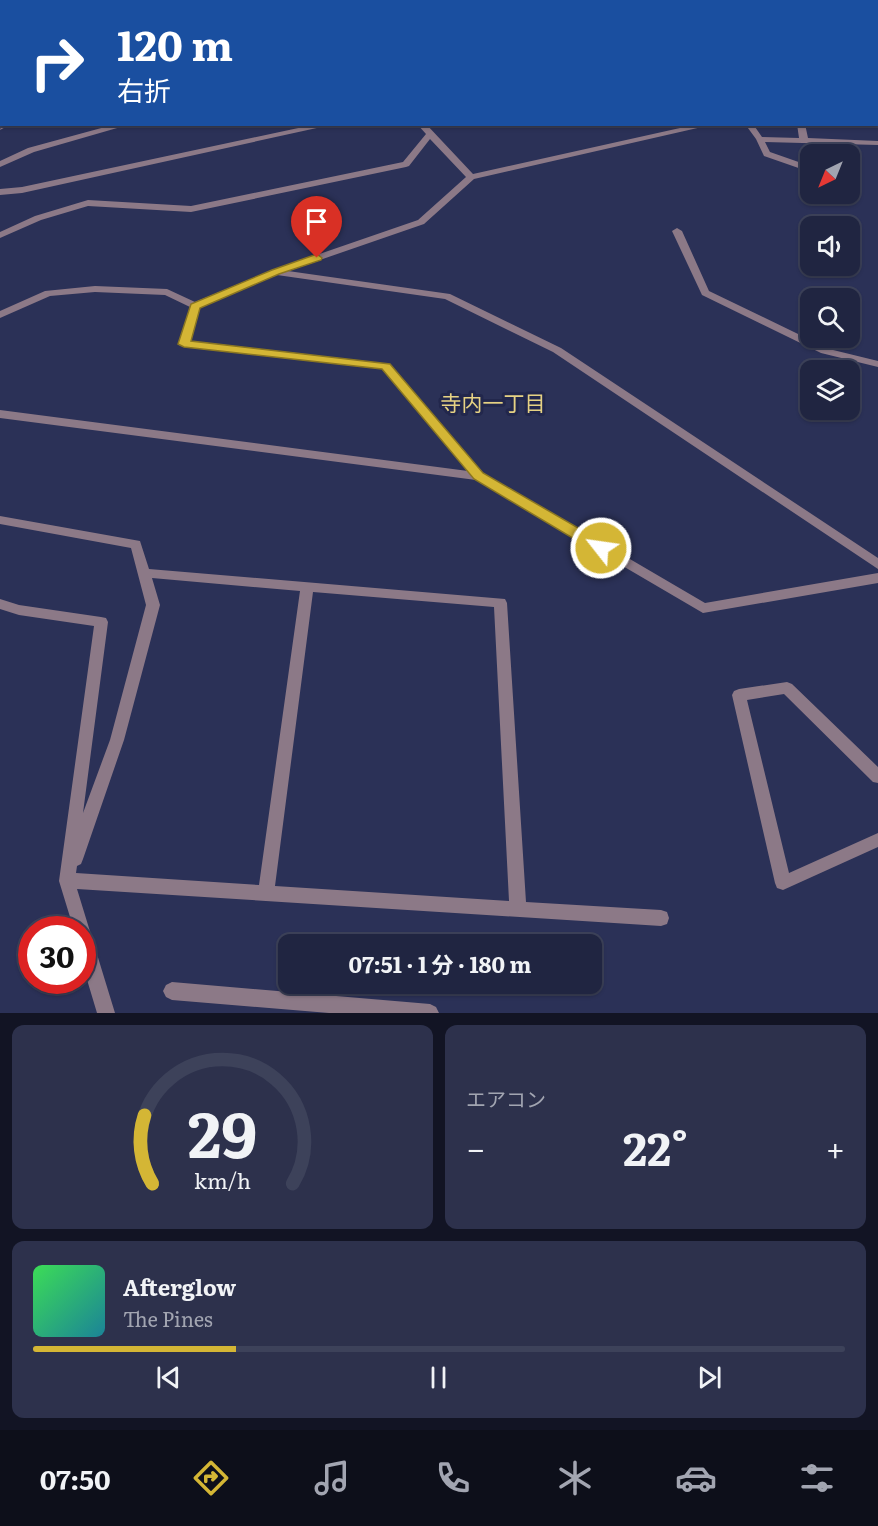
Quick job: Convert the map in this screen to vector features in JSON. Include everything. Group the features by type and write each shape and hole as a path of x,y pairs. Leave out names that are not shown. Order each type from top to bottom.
{"street":[{"path":"0,164 31,150 121,126"},
{"path":"0,192 22,190 322,126"},
{"path":"423,126 471,177"},
{"path":"0,315 48,293 95,289 167,292 195,306 276,272 421,222 471,177 702,126"},
{"path":"750,126 767,154 800,166"},
{"path":"801,126 804,141"},
{"path":"0,235 38,218 88,203 192,209 406,165 430,134"},
{"path":"760,139 878,143"},
{"path":"677,231 705,293 825,351 878,364"},
{"path":"276,272 447,296 556,350 878,564"},
{"path":"195,306 184,344 386,366 479,476 703,608 878,578"},
{"path":"0,414 479,476"},
{"path":"0,520 136,544 153,605 117,740 67,881"},
{"path":"144,573 500,603 518,910"},
{"path":"266,893 307,587"},
{"path":"0,604 19,610 101,622 67,881 78,916"},
{"path":"878,777 787,688 739,695 783,884 878,840"},
{"path":"67,881 661,918"},
{"path":"96,979 106,1013"},
{"path":"172,991 430,1013"}],"district":[{"name":"寺内一丁目","path":"493,401"}],"route":[{"path":"317,258 276,272 195,306 184,344 386,366 479,476 601,548"}]}
